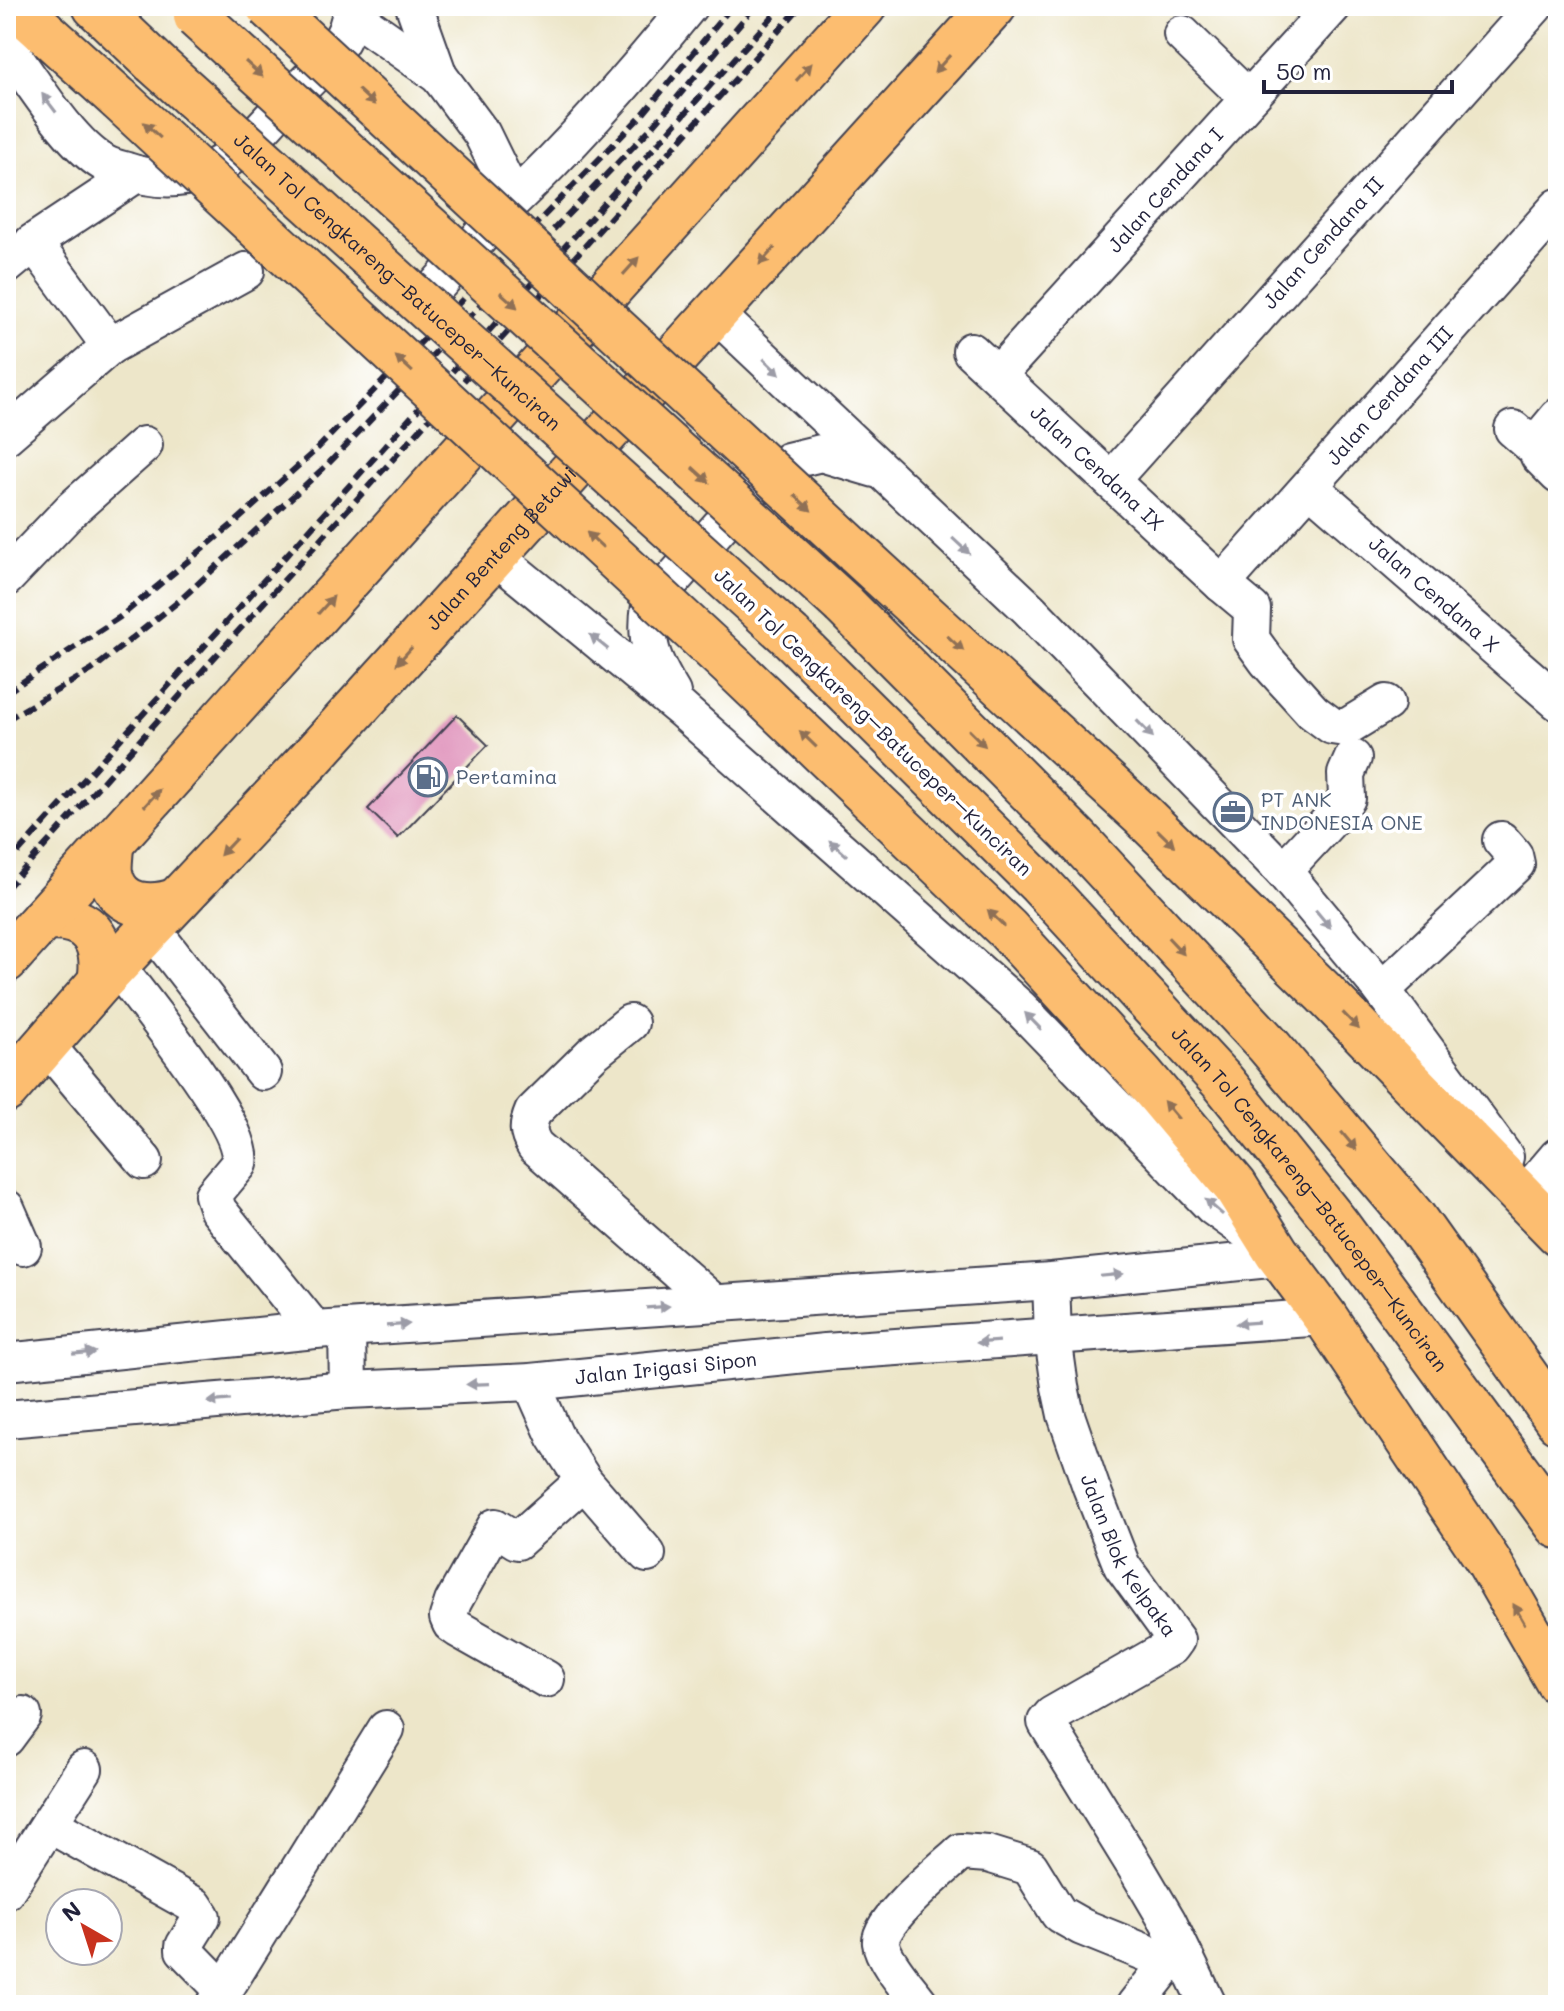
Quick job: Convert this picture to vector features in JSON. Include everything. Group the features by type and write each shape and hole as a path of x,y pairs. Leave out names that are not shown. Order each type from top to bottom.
{"main road":[{"path":"16,6 735,669 1007,929 1141,1074 1235,1186 1280,1258 1323,1314 1489,1562 1558,1682"},
{"name":"Jalan Tol Cengkareng–Batuceper–Kunciran","path":"95,6 791,637 1050,895 1223,1082 1336,1223 1558,1526"},
{"path":"268,6 1142,815 1323,992 1558,1231"},
{"path":"7,959 864,6"},
{"name":"Jalan Benteng Betawi","path":"6,1090 108,974 312,757 994,6"},
{"path":"191,11 843,604 1078,840 1268,1045 1413,1217 1556,1419"},
{"path":"111,844 111,877 117,889 132,903 162,906 164,914"},
{"path":"43,919 68,918 96,938 108,974"}],"street":[{"path":"414,6 439,76"},
{"path":"425,299 510,203 634,74 689,6"},
{"name":"Jalan Cendana I","path":"1000,377 1003,369 1333,6"},
{"name":"Jalan Cendana II","path":"1111,480 1535,6"},
{"path":"6,46 73,136 105,164 152,179 174,180 200,174 232,156 325,63 341,40 351,10 439,76 482,134 504,179 510,203"},
{"path":"1182,34 1248,98"},
{"path":"110,346 19,254 136,174"},
{"name":"Jalan Cendana III","path":"1222,584 1558,207"},
{"path":"6,436 110,346 246,271"},
{"path":"715,313 1029,609 1283,871 1382,990 1558,1231"},
{"name":"Jalan Cendana IX","path":"971,351 1252,609 1251,639 1313,712 1332,726 1345,728 1386,703"},
{"path":"1536,451 1538,441 1558,417"},
{"path":"6,578 72,509 144,445"},
{"path":"681,709 652,660 646,630 650,605 760,481 788,461 821,453 880,470"},
{"name":"Jalan Cendana X","path":"1310,487 1558,702"},
{"path":"495,556 681,709 1020,1008 1213,1207 1280,1258"},
{"path":"1283,871 1347,798 1346,774 1353,758"},
{"path":"1382,990 1516,864 1514,855 1501,840"},
{"path":"164,914 263,1072"},
{"path":"108,974 205,1083 238,1150 239,1164 213,1195 218,1210 341,1353"},
{"path":"630,1023 593,1053 533,1112 528,1124 529,1136 535,1146 714,1303"},
{"path":"47,1046 144,1161"},
{"path":"1529,1190 1558,1156"},
{"path":"6,1208 23,1247"},
{"name":"Jalan Irigasi Sipon","path":"6,1419 341,1353 714,1303 1051,1284 1280,1258"},
{"name":"Jalan Blok Kelpaka","path":"1051,1284 1053,1335 1066,1415 1113,1548 1122,1566 1176,1640 1171,1647 1052,1715 1046,1722 1168,1922 1175,1957 1208,2005"},
{"name":"Jalan Irigasi Sipon","path":"6,1362 341,1353 531,1382 825,1352 1323,1314"},
{"path":"531,1382 555,1436 584,1481 647,1554"},
{"path":"546,1679 458,1629 448,1617 453,1602 495,1527 517,1541 584,1481"},
{"path":"49,1824 194,1905 202,1917 184,1950 220,1998 386,1729"},
{"path":"6,1891 84,1769"},
{"path":"921,2005 886,1957 881,1947 881,1936 911,1900 961,1852 988,1854 1030,1867 1059,1914 1082,1927 1175,1957 1135,2005"}],"building":[{"name":"Pertamina","path":"457,715 488,745 398,838 368,809"}],"railway":[{"path":"6,693 120,617 233,524 317,449 643,114 732,6"},
{"path":"6,720 92,670 179,601 328,464 653,126 755,6"},
{"path":"6,866 782,6"},
{"path":"6,889 801,6"}],"place":[{"name":"Pertamina","path":"428,777"},
{"name":"PT ANK INDONESIA ONE","path":"1233,812"}]}
